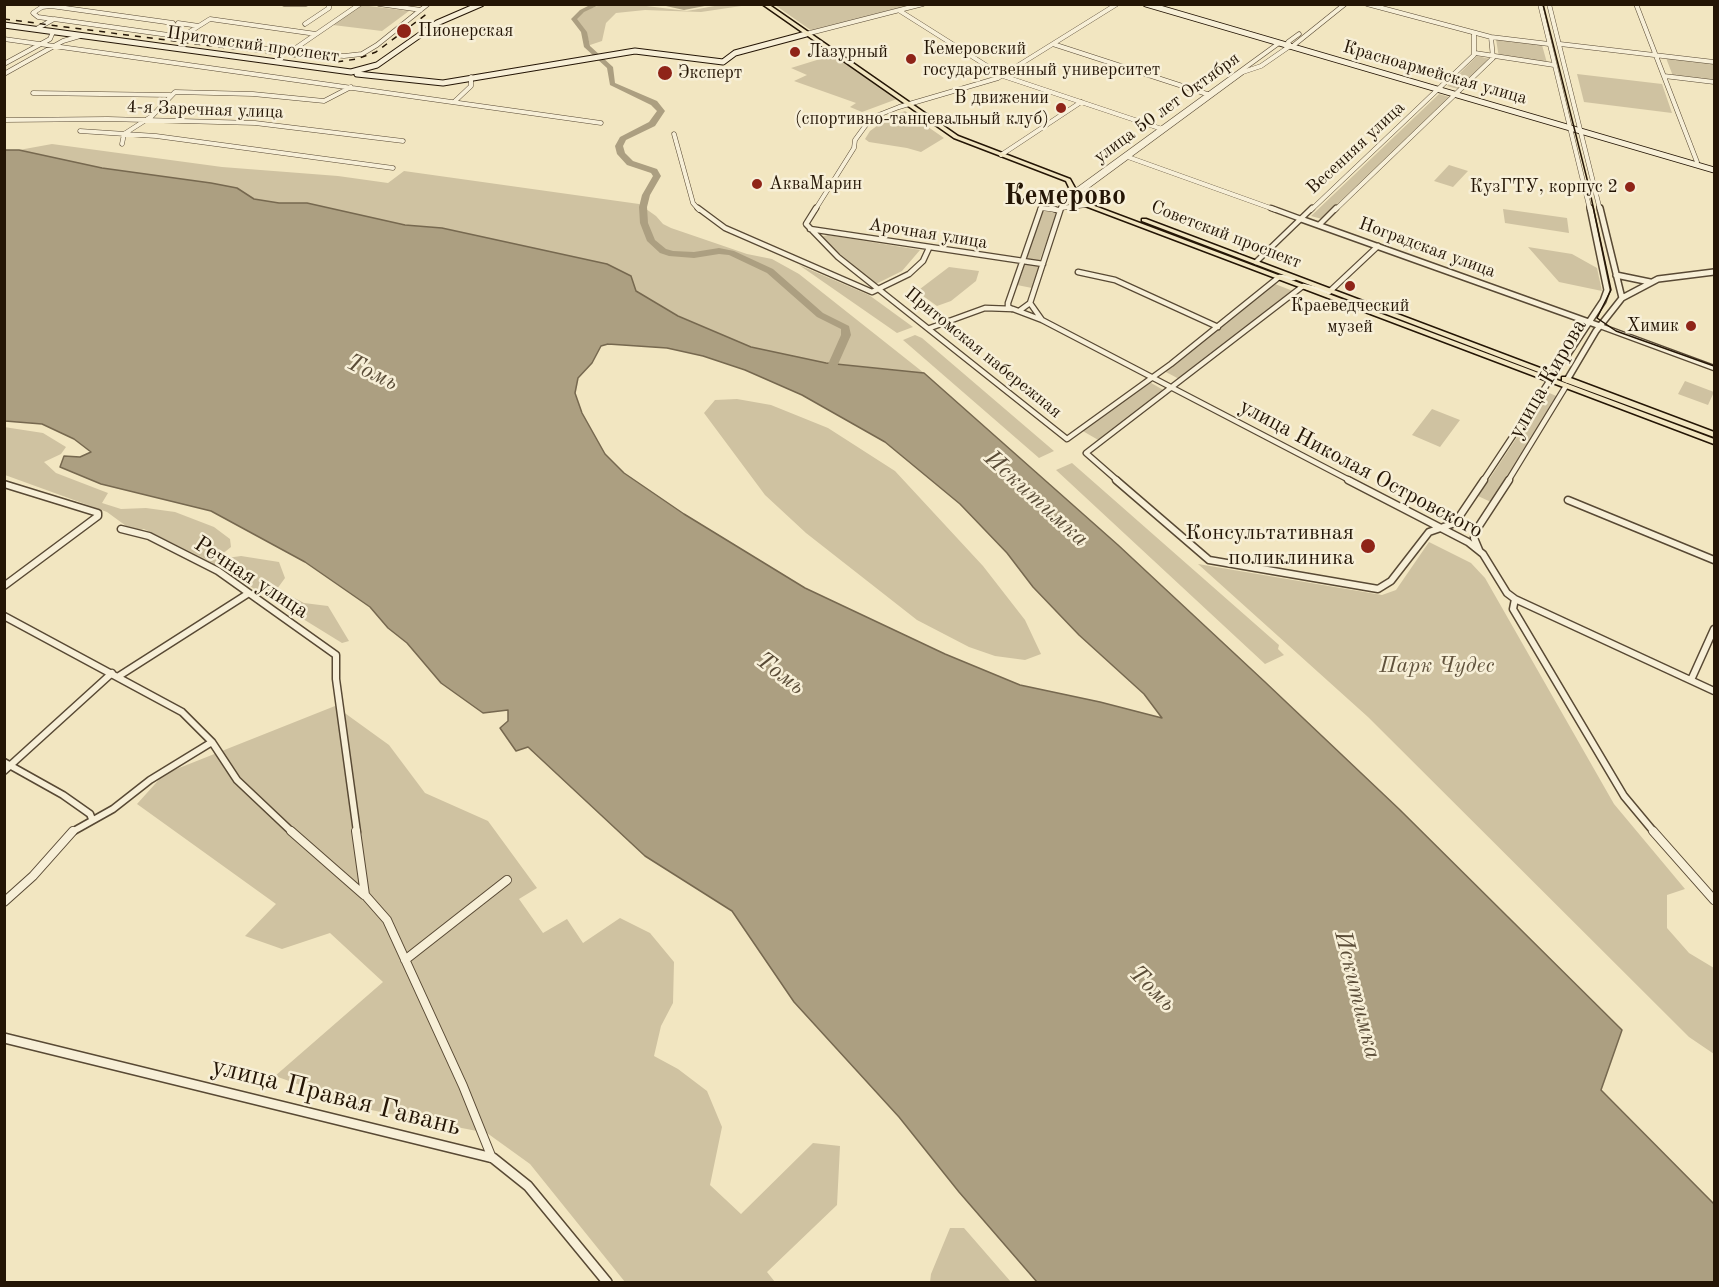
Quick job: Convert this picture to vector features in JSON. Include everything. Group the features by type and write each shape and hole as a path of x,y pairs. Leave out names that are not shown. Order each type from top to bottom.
{"main road":[{"name":"Притомский проспект","path":"4,24 351,72 370,72 441,18 476,4"},
{"name":"Притомский проспект","path":"4,24 338,70 370,72 437,23 481,4"},
{"name":"Советский проспект","path":"764,4 956,137 1068,180 1085,198 1146,224 1279,278 1332,290 1480,350"},
{"name":"Советский проспект","path":"769,4 808,34"},
{"name":"Красноармейская улица","path":"1146,4 1287,44"},
{"name":"Красноармейская улица","path":"1155,4 1714,168"},
{"path":"338,70 370,72 433,83 618,53 646,52 723,61 735,53 808,34"},
{"path":"391,56 384,69 398,78"},
{"path":"370,72 426,81 471,78"},
{"name":"Красноармейская улица","path":"1581,130 1714,168"},
{"name":"Советский проспект","path":"1078,192 1079,201 1087,205 1146,224"},
{"name":"Советский проспект","path":"1167,232 1256,262 1303,283 1552,378 1714,435"},
{"name":"Советский проспект","path":"1566,383 1714,442"}],"street":[{"path":"284,4 306,4"},
{"path":"305,24 329,8 329,4"},
{"path":"290,52 360,4"},
{"path":"379,4 421,10"},
{"path":"200,26 51,6 42,7 33,13 38,17 290,52 344,56 362,54 377,45 428,4"},
{"path":"808,34 923,4"},
{"path":"810,229 806,224 868,120 910,104 1003,76 1117,4"},
{"name":"улица 50 лет Октября","path":"1078,192 1258,59 1314,28 1345,4"},
{"path":"1367,4 1491,37 1549,44"},
{"path":"1539,4 1607,290 1603,301 1552,378"},
{"path":"1549,4 1622,298"},
{"path":"1636,4 1697,162"},
{"path":"900,11 1003,76 1164,129"},
{"path":"38,28 54,19"},
{"path":"182,37 210,19 316,34"},
{"name":"улица 50 лет Октября","path":"1210,95 1243,72 1261,66 1299,34 1314,28"},
{"path":"4,64 51,38 53,32"},
{"path":"1474,33 1475,53 1493,58 1554,65"},
{"path":"4,74 55,46 81,36"},
{"path":"1491,37 1493,58"},
{"path":"4,39 601,123"},
{"path":"1053,44 1210,95"},
{"path":"1560,44 1714,62"},
{"name":"Весенняя улица","path":"1256,262 1475,53"},
{"name":"Весенняя улица","path":"1319,225 1493,58"},
{"name":"улица 50 лет Октября","path":"1258,59 1253,64 1261,66"},
{"path":"1664,76 1714,82"},
{"path":"454,102 469,89 471,78"},
{"path":"33,93 253,94 324,101 351,87"},
{"path":"122,144 125,132 152,116 173,94"},
{"path":"1003,154 1081,102"},
{"name":"4-я Заречная улица","path":"4,120 108,119 255,123 403,141"},
{"name":"улица 50 лет Октября","path":"1078,192 1164,129"},
{"path":"80,131 125,132 393,168"},
{"name":"Притомская набережная","path":"674,134 693,203 704,215 725,228 864,290 872,292 880,290 909,274 923,261 930,248"},
{"name":"Ноградская улица","path":"1128,157 1714,368"},
{"path":"1020,311 1030,303 1060,209 1078,192"},
{"path":"1013,309 1008,307 1008,303 1041,208 1060,209 1087,205"},
{"name":"Притомская набережная","path":"810,229 838,257 1067,439 1151,378"},
{"name":"Арочная улица","path":"810,229 1043,264"},
{"path":"1332,290 1378,246"},
{"path":"1078,272 1115,280 1218,327"},
{"name":"улица Кирова","path":"1475,532 1535,440 1600,326 1622,298 1650,282 1714,272"},
{"path":"1616,275 1650,282"},
{"path":"1151,378 1279,278"},
{"path":"1303,283 1172,389 1086,453 1209,560 1378,589 1390,581 1429,532 1455,523"},
{"path":"1030,303 1042,321"},
{"name":"улица Николая Островского","path":"930,328 978,309 1013,309 1042,321 1461,539 1479,550 1507,593 1515,599 1714,691"},
{"name":"улица Кирова","path":"1454,535 1455,523 1552,378"},
{"path":"4,484 98,513 97,519 4,586"},
{"path":"1568,500 1714,560"},
{"name":"Речная улица","path":"121,529 149,536 218,571 336,655 336,679 365,895"},
{"path":"1461,539 1475,532"},
{"path":"1475,532 1474,538 1479,550"},
{"path":"92,819 90,814 63,795 6,766 116,675 249,593"},
{"path":"1515,599 1513,609 1624,796 1675,858 1714,900"},
{"path":"4,616 182,712 212,742 237,780 298,838 365,895 387,921 463,1086 493,1158"},
{"path":"1691,680 1714,629"},
{"path":"4,902 33,876 74,830 113,809 150,780 212,742"},
{"path":"405,960 507,880"},
{"name":"улица Правая Гавань","path":"4,1038 493,1158 528,1186 607,1282"}],"green space":[{"path":"604,4 638,5 687,11 720,5 748,5 701,12 645,10 616,13 606,23 602,41 590,45 586,32 574,20 585,10"},
{"path":"361,5 409,11 382,31 333,25"},
{"path":"775,5 910,5 812,31"},
{"path":"1496,39 1542,45 1547,63 1499,58"},
{"path":"833,55 897,99 862,112 850,107 856,103 794,81 807,75 791,68"},
{"path":"1477,56 1490,59 1458,89 1447,86"},
{"path":"1666,58 1714,63 1714,81 1673,76"},
{"path":"1577,74 1662,84 1672,113 1584,102"},
{"path":"1439,94 1449,97 1322,219 1311,216"},
{"path":"905,111 944,138 921,152 869,142 865,139 870,131 889,117"},
{"path":"52,144 222,167 338,176 388,183 404,171 639,204 671,228 747,254 772,259 799,274 924,373 826,363 751,347 679,316 636,291 607,264 442,228 405,225 307,203 279,203 254,199 237,188 101,168 19,150"},
{"path":"1449,165 1468,171 1453,187 1434,181"},
{"path":"1503,209 1567,218 1569,233 1505,223"},
{"path":"1043,211 1057,213 1039,262 1025,260"},
{"path":"828,235 920,250 902,271 876,284 820,237"},
{"path":"1528,247 1572,254 1597,268 1602,291 1559,282"},
{"path":"1025,264 1039,266 1032,288 1017,285"},
{"path":"799,265 869,295 913,327 897,333"},
{"path":"949,267 979,271 976,281 951,301 937,306 919,293 920,289"},
{"path":"1275,284 1293,291 1181,380 1164,371"},
{"path":"915,335 922,338 1054,451 1039,458 903,340"},
{"path":"1146,380 1165,391 1100,441 1081,430"},
{"path":"1685,381 1714,392 1708,405 1678,394"},
{"path":"1547,392 1561,398 1493,503 1478,496"},
{"path":"737,399 771,405 828,428 895,471 983,566 1025,620 1041,654 1025,660 995,656 969,647 917,620 806,533 765,495 704,413 715,400"},
{"path":"1432,409 1460,420 1440,447 1412,435"},
{"path":"4,427 43,433 66,447 61,454 44,462 56,473 108,493 102,503 121,509 146,508 175,512 214,527 230,539 231,547 221,555 227,558 241,556 279,562 285,578 277,589 304,603 328,606 349,641 342,643 209,561 144,529 133,531 107,512 5,475"},
{"path":"1072,463 1279,645 1278,649 1284,655 1265,664 1056,470"},
{"name":"Парк Чудес","path":"1429,542 1471,563 1485,578 1614,804 1685,889 1667,895 1667,928 1689,953 1714,968 1714,1054 1689,1037 1368,717 1198,564 1382,595 1396,590"},
{"path":"335,706 389,745 425,793 488,821 537,888 519,899 543,933 567,919 583,943 620,918 650,933 674,962 673,1003 661,1026 654,1056 678,1069 707,1091 722,1127 710,1185 741,1214 813,1143 840,1146 837,1205 767,1272 775,1282 625,1282 530,1164 487,1133 371,1110 275,1076 383,982 330,933 282,949 245,936 276,904 137,804 164,774"},
{"path":"950,1228 964,1228 1011,1282 930,1282 931,1274"}],"water":[{"name":"Томь","path":"5,150 19,150 102,168 211,183 237,188 254,199 279,203 307,203 405,225 442,228 607,264 631,276 636,291 678,316 751,347 826,363 924,373 1118,545 1265,682 1399,809 1622,1030 1601,1090 1714,1204 1714,1282 1037,1282 959,1192 899,1117 794,1002 732,911 645,856 528,747 516,751 500,728 508,721 508,710 483,713 441,683 407,643 388,628 370,607 305,562 211,511 101,484 60,467 64,456 80,457 91,452 74,439 42,424 5,421","holes":["608,344 667,348 703,356 745,370 802,395 885,442 960,504 1007,553 1033,587 1079,635 1144,694 1162,718 1020,685 945,654 805,588 684,514 624,473 605,454 582,413 575,393 578,378 592,363 601,346"]}],"waterway":[{"name":"Искитимка","path":"598,4 582,11 574,19 584,32 587,47 610,67 612,84 654,103 661,111 652,124 623,139 619,146 621,154 630,163 654,171 657,176 646,195 643,207 644,223 651,241 663,251 672,254 694,255 719,251 731,253 770,271 820,315 846,328 846,335 830,371 836,377"},
{"name":"Искитимка","path":"660,4 684,8 712,4"}],"tram line":[{"path":"1543,4 1588,183 1611,290 1597,318 1616,331 1714,366"}],"railway":[{"path":"4,19 336,62 357,59 376,52 428,13"}],"place":[{"name":"Пионерская","path":"404,31"},
{"name":"Лазурный","path":"795,52"},
{"name":"Кемеровский государственный университет","path":"911,59"},
{"name":"Эксперт","path":"665,73"},
{"name":"В движении (спортивно-танцевальный клуб)","path":"1061,108"},
{"name":"АкваМарин","path":"757,184"},
{"name":"КузГТУ, корпус 2","path":"1630,187"},
{"name":"Краеведческий музей","path":"1350,286"},
{"name":"Химик","path":"1691,326"},
{"name":"Консультативная поликлиника","path":"1368,546"}],"district":[{"name":"Кемерово","path":"1065,197"}]}
